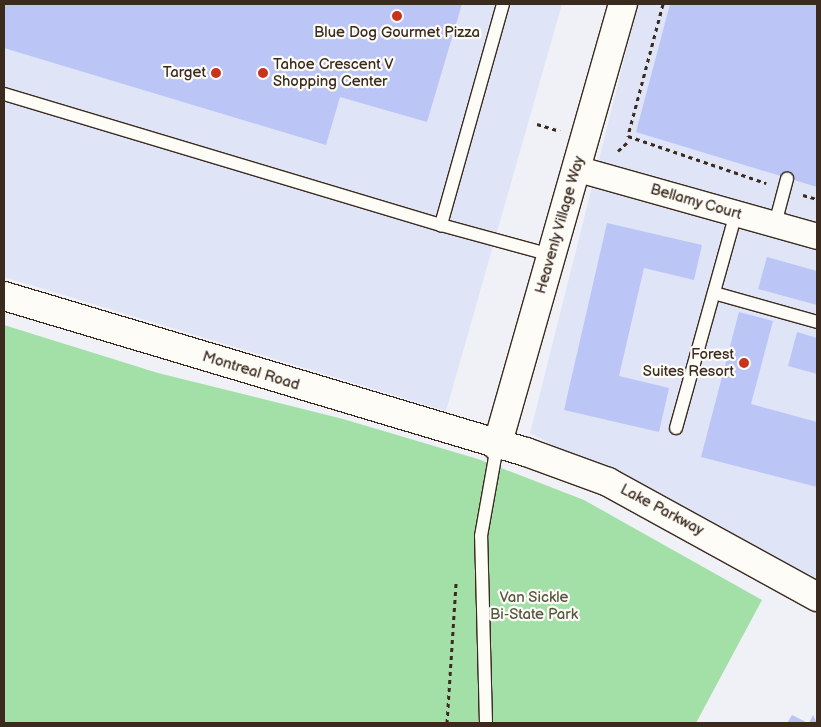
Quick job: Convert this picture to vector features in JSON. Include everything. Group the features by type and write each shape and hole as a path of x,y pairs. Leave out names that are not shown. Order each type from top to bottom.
{"street":[{"name":"Heavenly Village Way","path":"497,446 622,4"},
{"name":"Bellamy Court","path":"575,168 817,236"},
{"name":"Montreal Road","path":"4,296 497,446"},
{"name":"Lake Parkway","path":"497,446 608,482 817,597"}],"lane":[{"path":"441,225 503,4"},
{"path":"4,94 441,225 551,255"},
{"path":"775,224 785,184"},
{"path":"676,428 736,213"},
{"path":"714,293 817,322"},
{"path":"486,723 483,697 481,536 497,446"},
{"path":"478,723 483,697"}],"path":[{"path":"663,4 628,127 630,140 785,184 817,199"},
{"path":"446,723 456,583"}],"shaded area":[{"path":"4,4 562,4 446,411 4,277"},
{"path":"638,4 817,4 817,588 530,433"}],"green space":[{"name":"Van Sickle Bi-State Park","path":"4,325 158,373 343,419 478,459 584,500 762,600 696,723 4,723"}],"building":[{"name":"Tahoe Crescent V Shopping Center","path":"4,4 462,4 427,122 340,97 326,145 4,48"},
{"path":"670,4 817,4 817,187 636,132"},
{"path":"607,223 702,245 694,280 644,268 619,376 669,388 659,432 564,410"},
{"path":"767,257 817,271 817,305 758,289"},
{"name":"Forest Suites Resort","path":"739,312 773,321 751,404 817,422 817,487 701,457"},
{"path":"797,332 817,338 817,374 788,366"},
{"path":"792,715 808,723 787,723"},
{"path":"813,715 817,723 809,723"}],"place":[{"name":"Blue Dog Gourmet Pizza","path":"397,16"},
{"name":"Target","path":"216,73"},
{"name":"Tahoe Crescent V Shopping Center","path":"263,73"},
{"name":"Forest Suites Resort","path":"744,363"}]}
